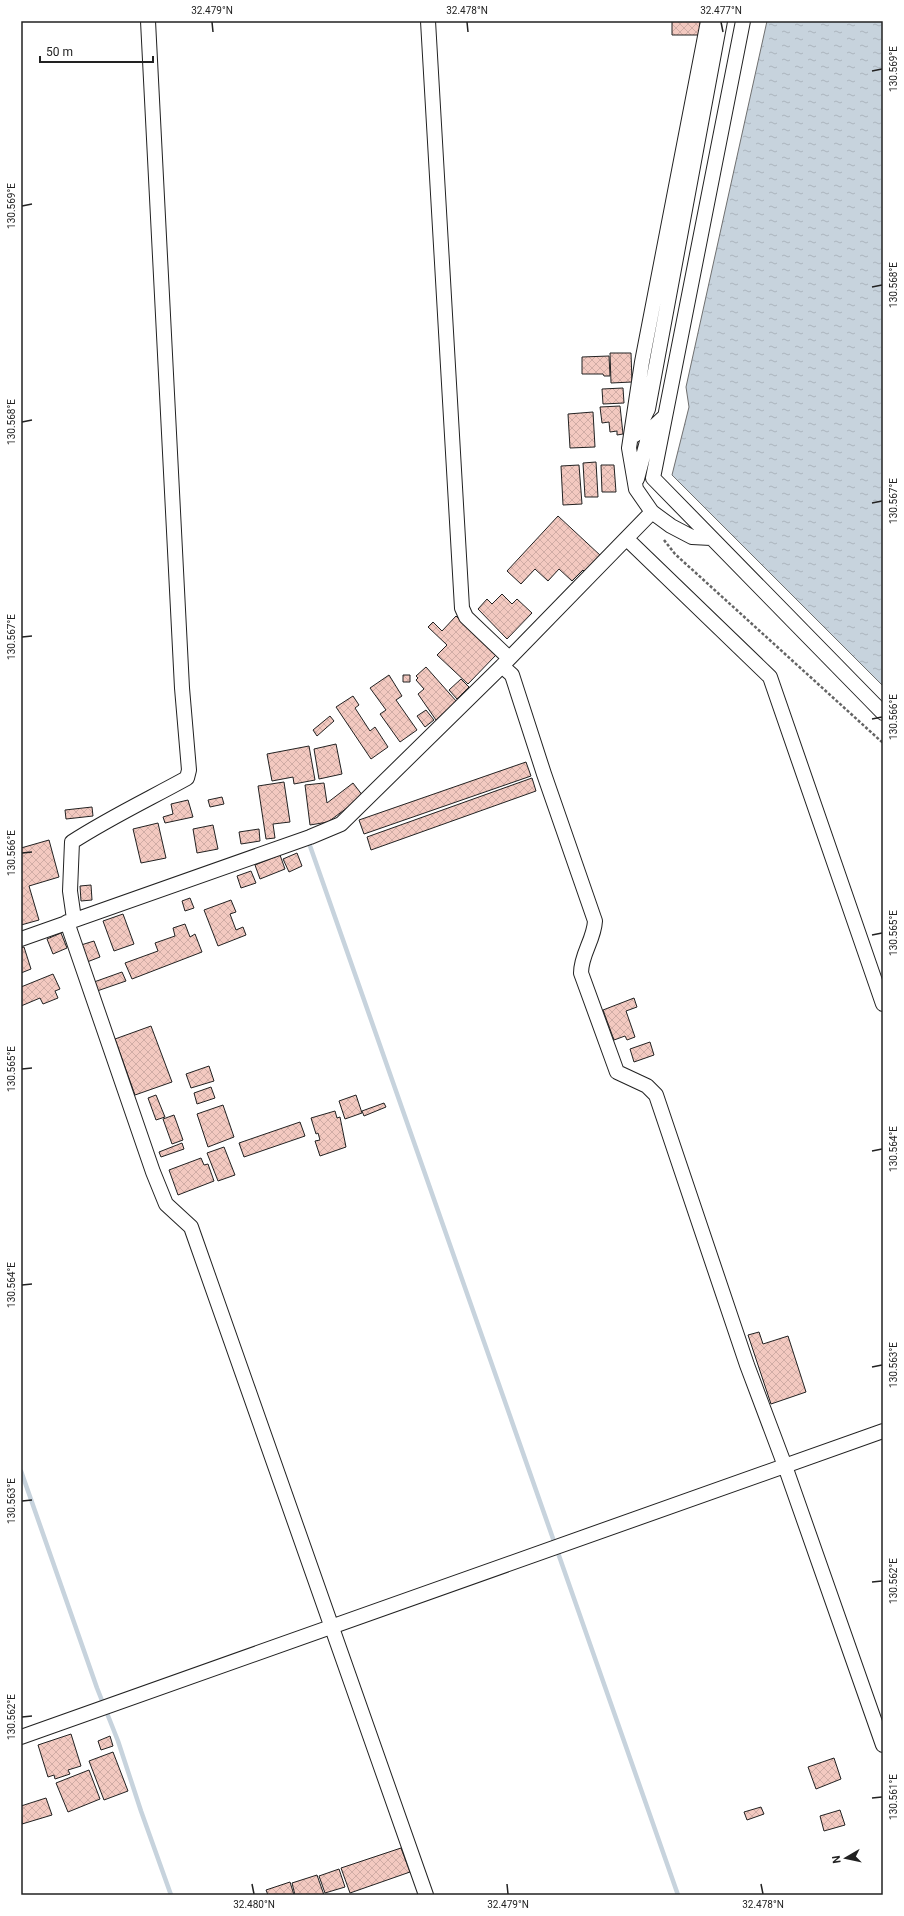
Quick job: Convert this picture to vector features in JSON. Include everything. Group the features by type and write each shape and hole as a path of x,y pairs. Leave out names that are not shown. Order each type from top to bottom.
{"street":[{"path":"148,21 182,688 189,770 187,778 107,820 72,842 70,921 153,1172 166,1204 191,1227 426,1895"},
{"path":"428,21 462,608 466,617 505,662 512,675 595,921 595,931 581,962 581,973 617,1072 647,1086 656,1095 747,1365 786,1466 883,1745"},
{"path":"644,521 636,489 629,448 642,362 708,21"},
{"path":"629,448 648,409 720,21"},
{"path":"744,21 653,478 883,713"},
{"path":"636,489 639,467 650,430 665,416"},
{"path":"21,939 310,837 341,824 505,662 644,521"},
{"path":"644,521 671,526 692,537 711,538"},
{"path":"627,539 770,678 883,1004"},
{"path":"21,1737 883,1431"}],"path":[{"path":"662,536 675,554 883,743"}],"water":[{"path":"767,21 883,21 883,686 672,475 689,407 686,387"}],"building":[{"path":"672,21 700,21 700,35 672,35"},
{"path":"610,353 631,353 632,382 611,383"},
{"path":"609,356 610,376 604,376 603,374 582,374 582,357"},
{"path":"623,388 624,403 603,404 602,389"},
{"path":"620,406 623,434 617,435 617,431 610,432 609,422 602,423 600,407"},
{"path":"593,412 595,447 570,448 568,414"},
{"path":"596,462 598,497 585,497 583,463"},
{"path":"579,465 582,504 563,505 561,466"},
{"path":"601,465 614,465 616,492 602,492"},
{"path":"558,516 601,556 586,573 583,570 572,581 559,569 548,581 535,569 521,584 507,571"},
{"path":"502,594 512,604 517,599 532,613 507,639 478,609 487,599 492,604"},
{"path":"456,616 496,655 468,684 437,655 447,645 428,627 433,622 442,631"},
{"path":"426,667 457,702 436,720 418,694 424,689 416,680 418,678 416,676"},
{"path":"389,675 402,696 396,700 417,730 400,742 380,714 386,710 370,688"},
{"path":"403,675 410,675 410,682 403,682"},
{"path":"461,679 469,687 457,699 449,690"},
{"path":"353,696 359,705 355,708 370,731 375,727 388,747 371,759 336,707"},
{"path":"426,710 434,720 425,727 417,716"},
{"path":"330,716 334,721 317,736 313,730"},
{"path":"336,744 342,774 319,779 314,749"},
{"path":"309,746 315,780 294,784 293,777 272,781 267,754"},
{"path":"526,762 531,776 364,834 359,820"},
{"path":"532,778 536,791 371,850 367,837"},
{"path":"284,782 290,822 273,824 275,838 266,839 258,786"},
{"path":"324,783 327,803 353,783 363,796 328,822 310,825 305,785"},
{"path":"222,797 224,804 210,807 208,800"},
{"path":"188,800 193,817 165,823 163,817 173,814 171,804"},
{"path":"92,807 93,816 66,819 65,810"},
{"path":"158,823 166,858 141,863 133,829"},
{"path":"213,825 218,849 197,853 193,829"},
{"path":"259,829 260,841 241,844 239,832"},
{"path":"49,840 59,877 29,886 39,920 21,925 21,848"},
{"path":"297,853 302,866 289,872 283,859"},
{"path":"280,855 285,869 260,879 255,865"},
{"path":"251,871 256,883 241,888 237,876"},
{"path":"91,885 92,900 81,901 80,886"},
{"path":"190,898 194,908 185,911 182,901"},
{"path":"231,900 236,912 230,914 236,930 243,927 246,935 218,946 204,910"},
{"path":"123,914 134,944 114,951 103,921"},
{"path":"185,924 190,937 195,934 202,952 132,979 125,963 158,951 155,943 175,936 173,928"},
{"path":"61,933 67,948 53,954 47,939"},
{"path":"94,941 100,957 87,962 81,945"},
{"path":"24,947 31,969 21,973 21,948"},
{"path":"122,972 126,981 97,991 94,982"},
{"path":"53,974 60,989 55,991 58,998 43,1004 40,998 21,1006 21,987"},
{"path":"634,998 637,1007 626,1011 635,1037 627,1040 625,1036 614,1040 603,1010"},
{"path":"151,1026 172,1082 135,1095 115,1039"},
{"path":"650,1042 654,1055 634,1062 630,1049"},
{"path":"209,1066 214,1081 191,1088 186,1074"},
{"path":"211,1087 215,1098 197,1104 194,1093"},
{"path":"156,1095 165,1117 156,1120 148,1098"},
{"path":"356,1095 362,1113 345,1119 339,1101"},
{"path":"384,1103 386,1107 364,1116 362,1111"},
{"path":"223,1105 234,1137 208,1147 197,1114"},
{"path":"335,1111 337,1118 340,1117 346,1147 320,1156 315,1141 320,1140 318,1133 316,1134 311,1118"},
{"path":"174,1115 183,1140 172,1144 163,1119"},
{"path":"300,1122 305,1136 244,1157 239,1143"},
{"path":"182,1143 184,1149 161,1157 159,1152"},
{"path":"224,1147 235,1175 218,1181 207,1153"},
{"path":"201,1158 204,1165 208,1164 214,1181 178,1195 169,1170"},
{"path":"759,1332 763,1344 788,1336 806,1392 771,1404 748,1335"},
{"path":"71,1734 81,1766 68,1770 70,1774 55,1779 54,1775 48,1777 38,1745"},
{"path":"110,1736 113,1746 101,1750 98,1741"},
{"path":"113,1752 128,1791 104,1800 89,1761"},
{"path":"834,1758 841,1779 816,1789 808,1767"},
{"path":"89,1770 100,1799 68,1812 56,1783"},
{"path":"46,1798 52,1815 22,1824 21,1806"},
{"path":"761,1807 764,1814 747,1820 744,1812"},
{"path":"840,1810 845,1825 824,1831 820,1816"},
{"path":"401,1848 410,1872 350,1893 341,1868"},
{"path":"339,1869 345,1887 325,1893 319,1876"},
{"path":"317,1875 324,1895 295,1895 292,1883"},
{"path":"290,1882 294,1895 268,1895 266,1890"}],"waterway":[{"path":"309,843 678,1895"},
{"path":"21,1471 97,1688 118,1741 171,1895"}]}
